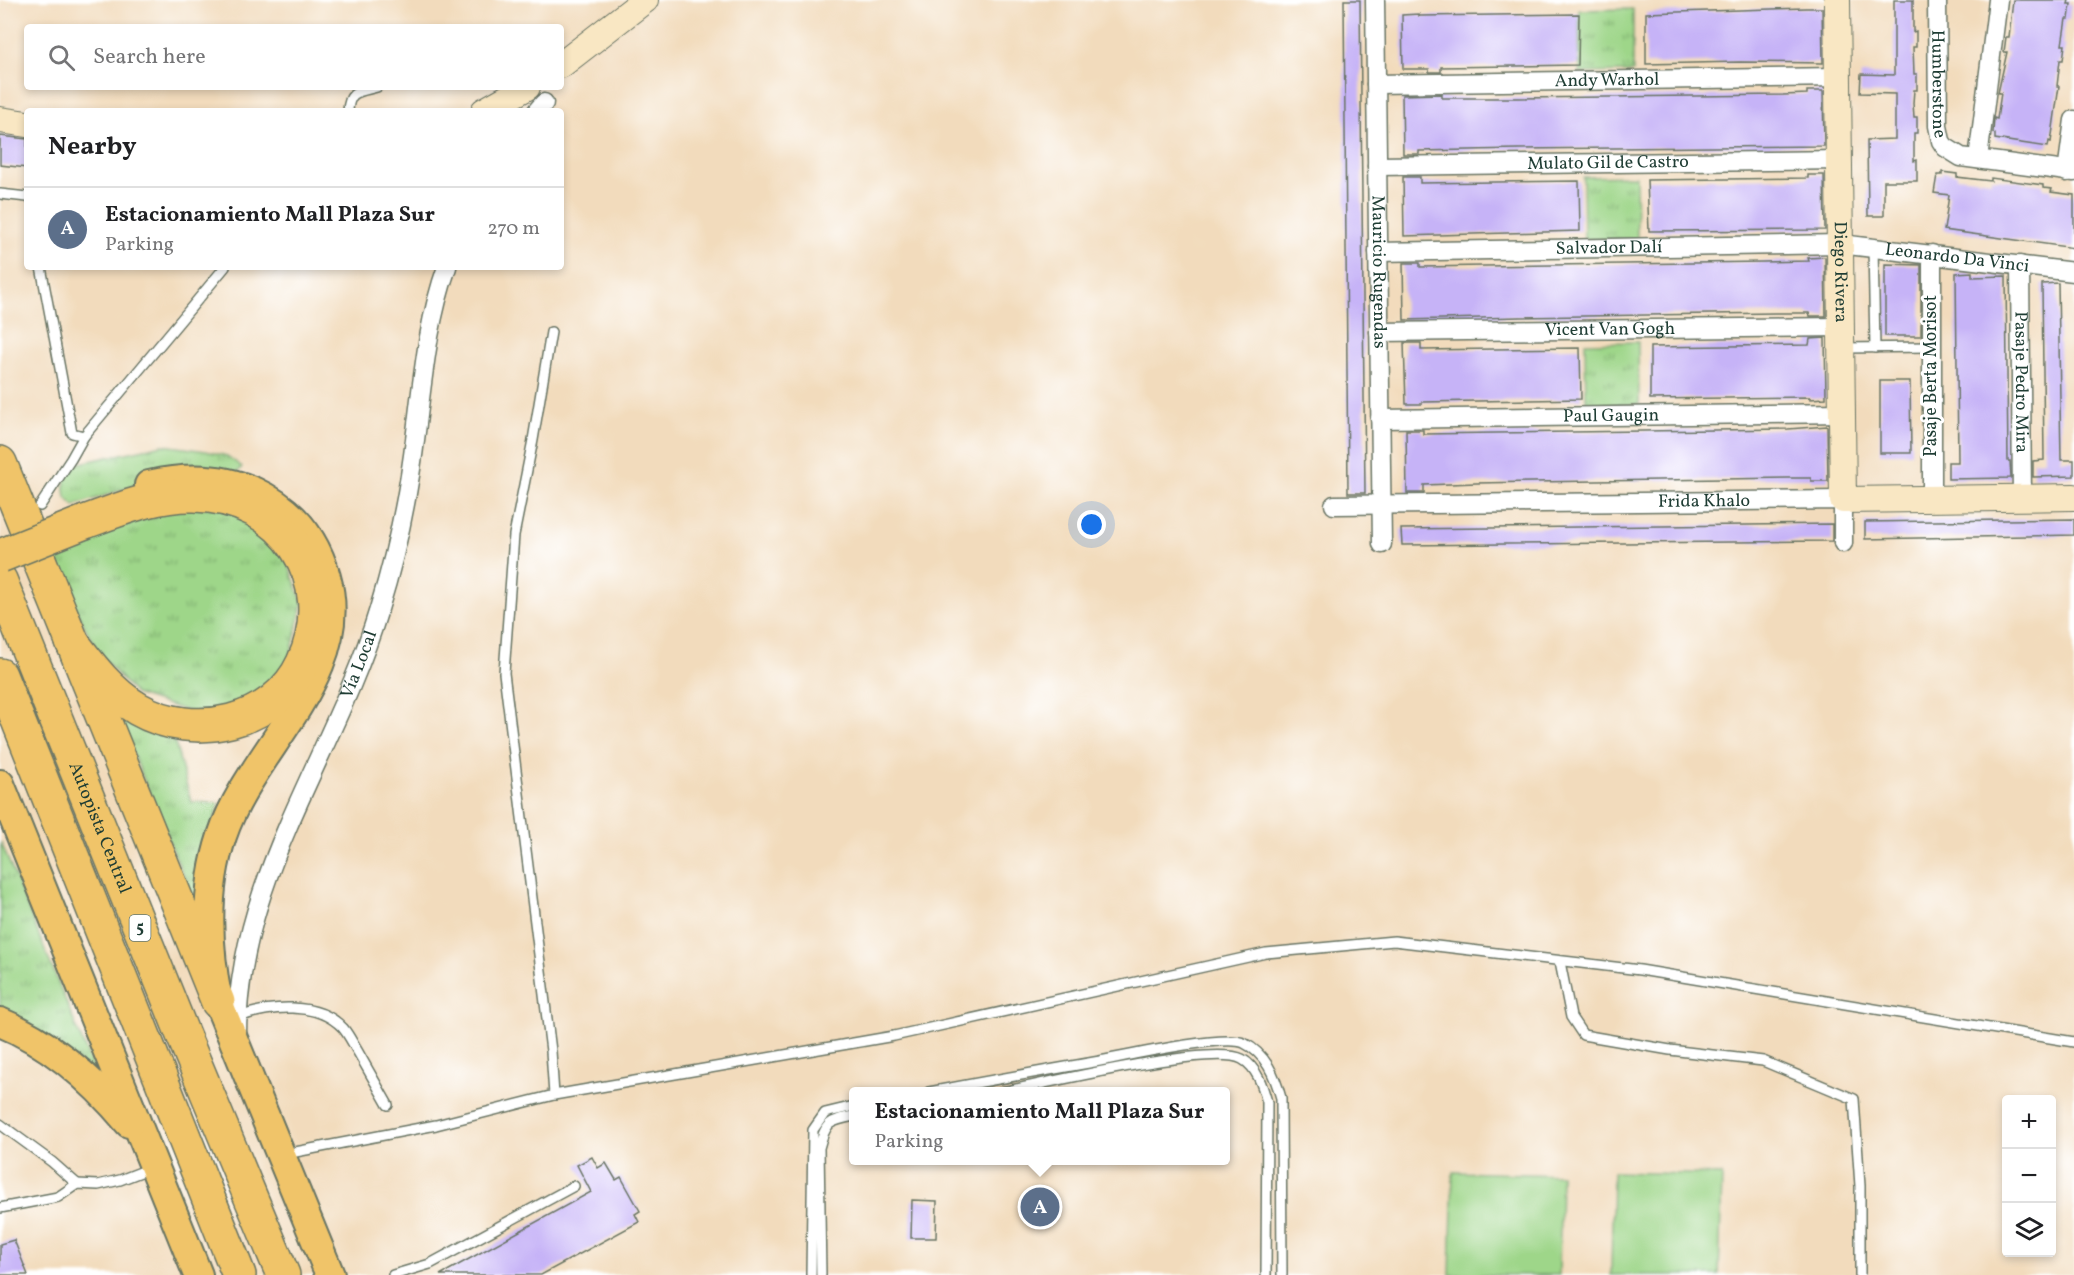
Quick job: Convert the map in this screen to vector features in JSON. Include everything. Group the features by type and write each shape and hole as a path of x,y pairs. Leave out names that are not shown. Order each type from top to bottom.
{"highway":[{"path":"0,463 72,642 227,1010"},
{"path":"0,556 82,515 176,495 212,496 245,504 271,519 300,554 311,582 314,624 302,665 283,691 269,703 249,715 211,725 181,724 137,709 115,693 72,642"},
{"name":"Autopista Central","path":"0,579 283,1275"},
{"name":"Autopista Central","path":"0,675 239,1275"}],"main road":[{"path":"82,515 128,492 173,480 224,481 259,494 290,516 310,540 324,568 329,591 330,614 322,658 309,688 241,791 216,856 207,927 213,980 227,1010 237,1050 330,1275"},
{"path":"0,784 198,1275"},
{"path":"0,1022 47,1046 82,1074 115,1107 150,1156"}],"street":[{"path":"564,63 645,0"},
{"name":"Mauricio Rugendas","path":"1375,0 1382,544"},
{"name":"Diego Rivera","path":"1837,0 1844,543"},
{"name":"Humberstone","path":"1937,0 1939,134 1945,147 1970,158"},
{"path":"1998,0 1970,158 2071,172 2074,120"},
{"name":"Andy Warhol","path":"1376,84 1838,77"},
{"path":"498,108 536,100"},
{"path":"0,120 24,124"},
{"name":"Mulato Gil de Castro","path":"1377,166 1839,160"},
{"name":"Leonardo Da Vinci","path":"1840,244 2074,272"},
{"name":"Salvador Dalí","path":"1378,252 1840,244"},
{"name":"Pasaje Berta Morisot","path":"1932,254 1932,499"},
{"name":"Pasaje Pedro Mira","path":"2020,265 2022,498"},
{"name":"Vía Local","path":"227,1010 263,888 356,676 379,610 392,566 410,475 430,327 446,270"},
{"name":"Vicent Van Gogh","path":"1379,332 1841,338"},
{"name":"Paul Gaugin","path":"1380,419 1842,413"},
{"name":"Frida Khalo","path":"1334,505 2074,497"}],"lane":[{"path":"348,108 349,99 354,93 365,90"},
{"path":"0,194 24,196"},
{"path":"1873,247 1875,348"},
{"path":"42,270 72,432 84,436"},
{"path":"40,506 84,436 222,270"},
{"path":"551,332 514,535 504,673 551,1052 554,1095"},
{"path":"1841,338 1875,348 1931,347"},
{"path":"280,1155 436,1125 554,1095 894,1036 1266,953 1394,941 1640,970 2074,1042"},
{"path":"1560,962 1571,1017 1583,1035 1670,1050 1763,1061 1854,1099 1860,1186 1860,1275"},
{"path":"227,1010 250,1013 288,1008 308,1010 334,1020 345,1030 388,1105"},
{"path":"957,1087 1177,1047 1230,1040 1243,1043 1270,1066 1281,1098 1282,1275"},
{"path":"1028,1087 1178,1058 1215,1054 1243,1059 1257,1076 1267,1102 1266,1275"},
{"path":"811,1275 813,1130 825,1113 849,1107"},
{"path":"821,1275 819,1148 824,1131 832,1120 849,1117"},
{"path":"0,1124 52,1162 77,1184"},
{"path":"0,1209 58,1197 77,1184 109,1183 150,1156"},
{"path":"393,1275 430,1264 574,1186"}],"green space":[{"path":"1633,9 1633,72 1580,73 1579,10"},
{"path":"1636,176 1637,239 1584,239 1583,177"},
{"path":"1638,342 1639,404 1586,405 1585,343"},
{"path":"163,445 227,456 242,467 235,475 174,476 130,487 74,506 66,498 66,475 76,464"},
{"path":"175,507 230,508 281,545 303,604 289,661 248,703 203,716 135,694 98,652 67,592 53,552"},
{"path":"118,717 125,717 174,739 191,802 220,803 206,847 198,892 192,896"},
{"path":"1,842 95,1073 0,1009"},
{"path":"1453,1172 1561,1175 1559,1275 1450,1275"},
{"path":"1613,1172 1722,1175 1719,1275 1611,1275"}],"building":[{"path":"1344,0 1360,0 1365,493 1348,493"},
{"path":"1894,0 1913,0 1913,32 1916,31 1916,47 1913,47 1914,74 1917,74 1917,90 1914,90 1913,103 1914,117 1917,117 1917,133 1914,133 1914,161 1917,160 1917,181 1884,181 1884,216 1868,216 1867,140 1895,139 1895,94 1860,93 1861,74 1894,75"},
{"path":"2013,0 2069,0 2068,4 2071,4 2069,19 2066,19 2062,45 2065,45 2063,60 2060,60 2057,86 2059,86 2051,142 2049,141 2048,147 1995,139 1993,133 1994,118 1997,119 2001,93 1998,93 2007,52 2004,52 2006,37 2009,37"},
{"path":"1822,8 1823,63 1646,64 1646,13"},
{"path":"1419,14 1419,16 1579,14 1578,65 1441,67 1441,72 1429,72 1429,69 1403,69 1402,15"},
{"path":"1807,91 1823,91 1824,146 1518,149 1419,151 1419,154 1403,154 1402,95 1442,94 1442,98 1518,98 1783,95 1807,94"},
{"path":"0,136 24,139 24,168 0,165"},
{"path":"1942,172 1957,174 1957,177 1991,181 1991,178 2043,185 2043,188 2052,189 2051,192 2074,195 2074,248 1944,230 1949,195 1934,193 1937,175 1942,175"},
{"path":"1808,175 1824,175 1825,230 1649,231 1647,180 1808,178"},
{"path":"1403,177 1420,177 1420,183 1579,181 1580,231 1404,236"},
{"path":"1825,257 1826,316 1810,316 1809,313 1775,313 1404,320 1403,263 1420,263 1420,267 1809,261 1808,258"},
{"path":"1885,264 1921,265 1921,336 1885,336"},
{"path":"1972,272 1972,277 2006,276 2008,461 2010,461 2011,478 1948,479 1948,462 1958,462 1956,273"},
{"path":"2058,283 2061,460 2074,460 2074,476 2033,477 2033,461 2044,460 2042,284"},
{"path":"1825,338 1826,398 1650,399 1650,347 1809,345 1810,339"},
{"path":"1404,343 1421,343 1421,350 1580,348 1581,399 1406,404"},
{"path":"1880,381 1910,381 1911,453 1880,453"},
{"path":"1827,426 1828,481 1788,478 1476,483 1424,485 1424,493 1407,493 1406,430 1423,430 1423,434 1788,429"},
{"path":"2074,519 2074,535 1865,539 1865,522"},
{"path":"1832,524 1832,541 1402,545 1401,529"},
{"path":"592,1157 598,1168 606,1163 616,1180 621,1177 640,1211 635,1214 639,1222 541,1275 440,1275 591,1192 577,1165"},
{"path":"912,1200 937,1201 936,1238 911,1238"},
{"path":"14,1240 28,1275 0,1275 0,1244"}],"place":[{"name":"Estacionamiento Mall Plaza Sur","path":"1040,1207"}]}
